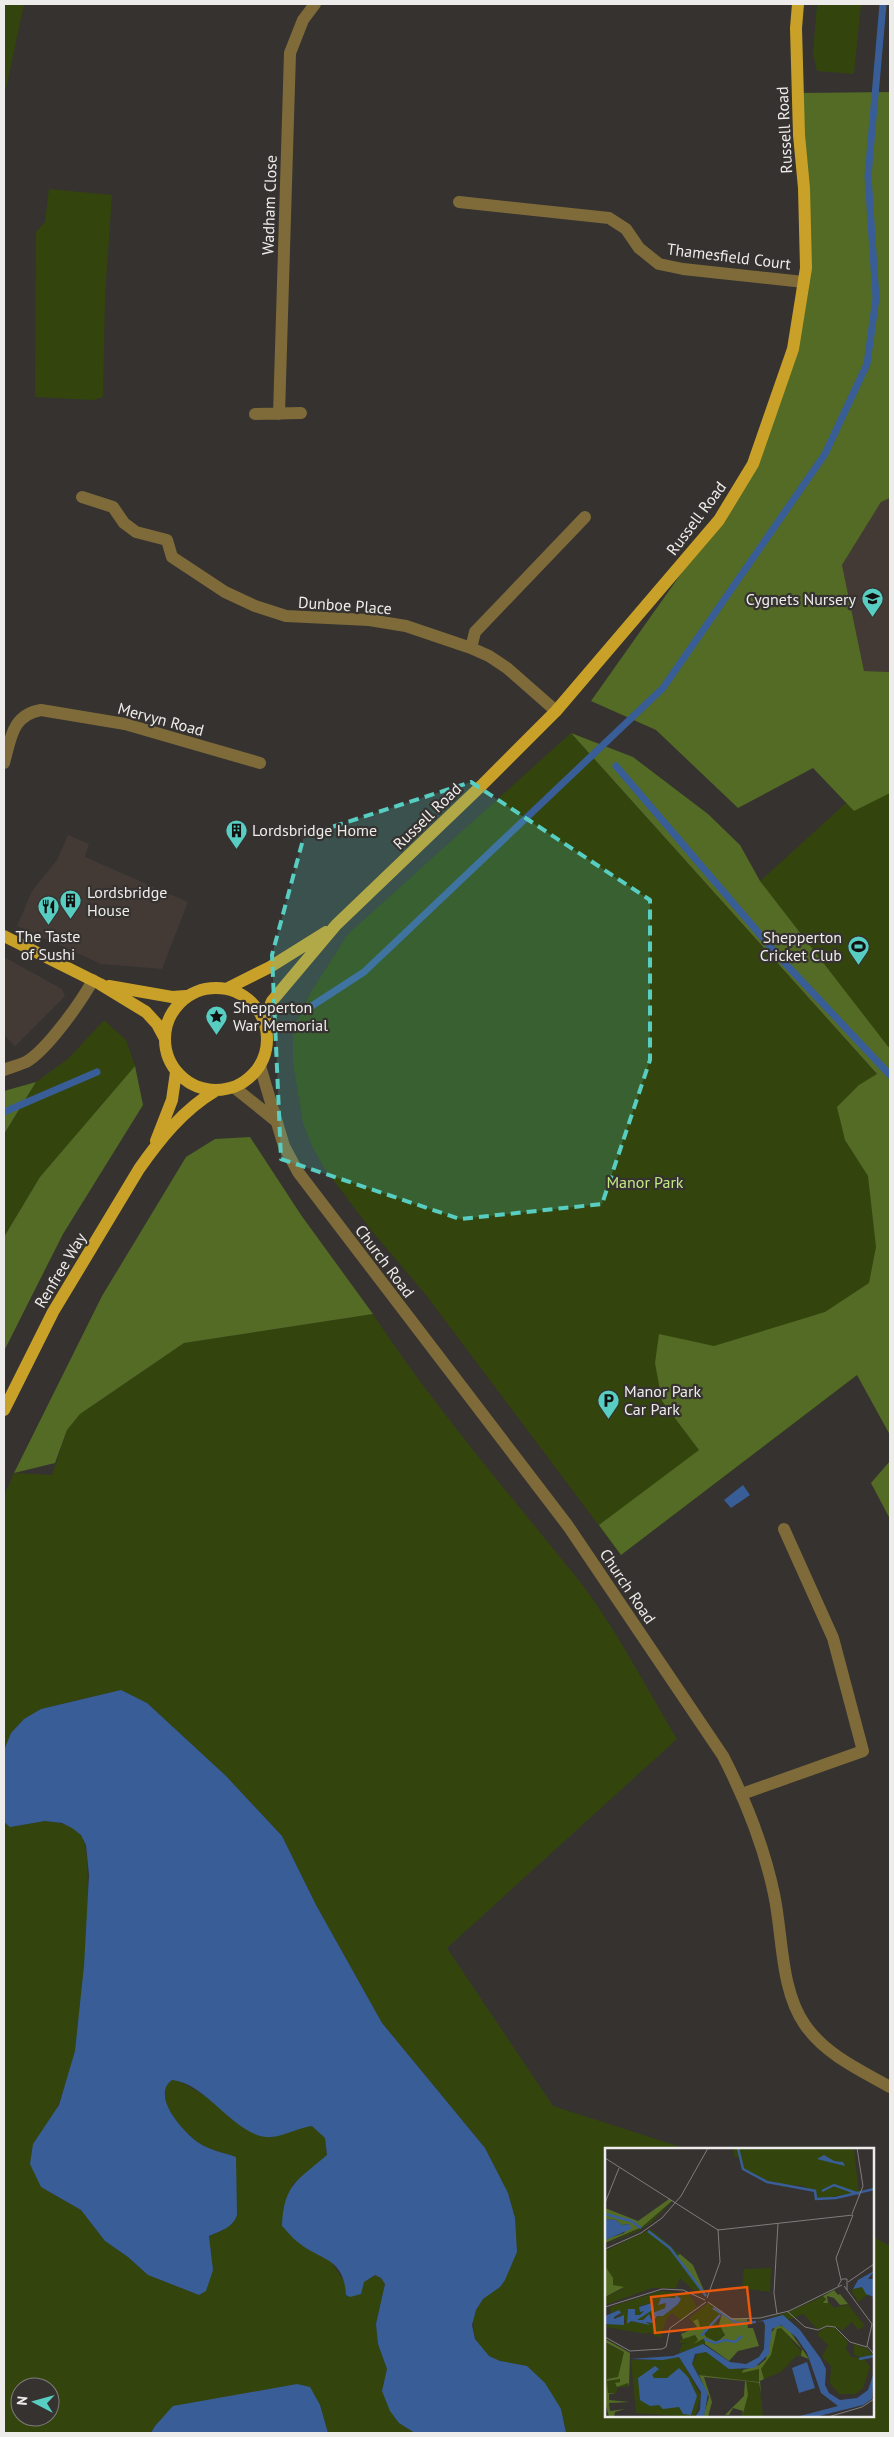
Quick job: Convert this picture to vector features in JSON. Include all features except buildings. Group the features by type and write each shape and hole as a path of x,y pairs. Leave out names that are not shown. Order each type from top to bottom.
{"main road":[{"name":"Russell Road","path":"264,1020 272,1001 336,925 556,711 719,520 753,464 765,435 793,349 804,282 806,244 799,135 796,28 798,4"},
{"name":"Russell Road","path":"228,988 270,967 336,925"},
{"path":"4,936 97,982 146,1012 157,1024 164,1037 169,1061 176,1072 187,1082 200,1088 215,1091 235,1088 250,1078 260,1066 266,1052 267,1038 264,1020 255,1006 240,994 228,988 172,997 97,982"},
{"path":"164,1037 168,1020 176,1006 186,996"},
{"name":"Renfree Way","path":"4,1410 53,1312 152,1150 172,1100 176,1072"},
{"name":"Renfree Way","path":"152,1150 188,1109 215,1091"}],"street":[{"name":"Wadham Close","path":"279,414 290,53 303,20 316,4"},
{"name":"Thamesfield Court","path":"460,202 609,218 626,229 639,248 659,264 683,270 804,282"},
{"path":"255,414 301,413"},
{"name":"Dunboe Place","path":"82,497 114,508 124,524 136,532 167,540 172,556 225,592 271,612 286,616 369,620 406,626 471,648 489,656 507,668 556,711"},
{"path":"471,648 475,632 586,517"},
{"name":"Mervyn Road","path":"4,763 13,731 19,720 28,712 53,711 125,724 260,763"},
{"path":"4,1070 26,1062 37,1054 97,982"},
{"name":"Church Road","path":"260,1066 284,1146 298,1172 568,1526 723,1756 742,1794 761,1845 774,1892 789,1984 796,2008 805,2025 820,2043 837,2057 890,2087"},
{"path":"235,1088 276,1121"},
{"path":"742,1794 862,1751 833,1638 784,1529"}],"highlighted area":[{"path":"471,782 650,900 650,1060 602,1204 460,1219 281,1159 272,955 304,836"}],"shaded area":[{"name":"Cygnets Nursery","path":"890,498 890,672 864,671 842,565 881,502"},
{"path":"68,835 89,844 85,857 188,902 162,969 101,964 17,926 32,891 57,860"},
{"path":"4,957 62,989 65,996 15,1046 4,1035"}],"green space":[{"path":"4,4 24,4 4,98"},
{"path":"817,4 861,4 854,74 817,71 813,53"},
{"path":"890,92 890,498 881,502 842,565 864,671 890,672 890,793 854,811 813,768 738,808 656,730 591,701 719,520 765,435 804,282 798,93"},
{"path":"49,189 112,195 105,297 103,397 94,400 35,397 36,232 45,222"},
{"name":"Manor Park","path":"571,733 890,1089 890,1350 621,1555 426,1295 371,1230 325,1169 313,1148 303,1123 293,1063 293,1028 311,992 348,934"},
{"path":"571,733 633,757 708,814 740,845 760,881 890,1049 890,1435 857,1375 621,1555 599,1525 699,1450 662,1401 655,1363 659,1334 714,1346 825,1312 869,1283 876,1247 868,1176 845,1140 837,1107 859,1085 877,1074"},
{"name":"Shepperton Cricket Club","path":"890,777 890,1049 760,881 846,803"},
{"path":"104,1020 126,1040 135,1066 40,1177 4,1237 4,1134 36,1082 69,1058"},
{"path":"135,1066 143,1105 63,1234 4,1351 4,1237 40,1177"},
{"path":"36,1082 4,1134 4,1091"},
{"path":"250,1137 301,1215 373,1314 184,1343 80,1414 67,1430 55,1463 14,1473 102,1296 186,1157 215,1139"},
{"path":"373,1314 446,1415 591,1597 617,1636 677,1739 447,1948 553,2106 684,2148 605,2148 605,2417 874,2417 874,2238 890,2246 890,2433 566,2433 561,2409 527,2366 503,2362 489,2356 478,2344 473,2328 475,2312 479,2305 486,2297 500,2287 515,2218 508,2193 485,2148 382,2023 316,1905 282,1836 226,1776 147,1703 121,1690 41,1709 24,1719 11,1733 5,1748 4,1778 4,1496 14,1473 52,1475 67,1430 80,1414 184,1343"},
{"path":"890,1461 890,1519 871,1483"},
{"path":"45,1821 66,1825 79,1833 86,1851 88,1906 78,2035 72,2065 57,2108 33,2144 41,2187 81,2210 105,2241 128,2257 148,2275 199,2295 213,2270 209,2236 224,2230 236,2157 203,2145 185,2131 167,2104 166,2087 172,2080 179,2081 276,2136 298,2128 312,2126 325,2138 327,2156 292,2185 300,2244 330,2260 345,2283 364,2282 375,2275 381,2278 385,2284 376,2324 378,2344 387,2369 382,2391 399,2423 415,2433 328,2433 320,2405 155,2426 151,2433 4,2433 4,1822 10,1827"}],"water":[{"path":"743,1485 750,1495 731,1508 724,1500"},
{"path":"121,1690 147,1703 226,1776 282,1836 316,1905 382,2023 485,2148 508,2193 515,2218 517,2252 505,2280 500,2287 483,2299 476,2310 472,2325 475,2339 489,2356 500,2361 527,2366 545,2383 561,2409 566,2433 415,2433 399,2423 390,2411 382,2391 387,2369 378,2344 376,2324 385,2284 381,2278 375,2275 364,2282 361,2294 350,2297 346,2295 341,2273 336,2267 307,2249 282,2226 286,2201 294,2184 327,2155 325,2138 312,2126 279,2136 260,2136 248,2131 205,2096 184,2083 172,2080 166,2087 167,2104 185,2131 203,2145 236,2157 237,2215 229,2226 209,2236 213,2270 206,2291 199,2295 148,2275 128,2257 105,2241 81,2210 41,2187 30,2164 33,2144 59,2105 75,2051 84,1966 89,1875 86,1845 81,1835 72,1828 62,1823 45,1821 10,1827 4,1822 5,1748 11,1733 24,1719 41,1709"},
{"path":"297,2384 310,2387 320,2405 328,2433 151,2433 173,2406"}],"waterway":[{"path":"304,1011 364,972 663,688 825,454 867,364 876,298 868,176 883,4"},
{"path":"616,766 781,959 890,1075"},
{"path":"4,1112 97,1072"}],"place":[{"name":"Cygnets Nursery","path":"872,618"},
{"name":"Lordsbridge Home","path":"236,849"},
{"name":"Lordsbridge House","path":"71,920"},
{"name":"The Taste of Sushi","path":"48,926"},
{"name":"Shepperton Cricket Club","path":"858,965"},
{"name":"Shepperton War Memorial","path":"217,1035"},
{"name":"Manor Park Car Park","path":"608,1419"}]}
